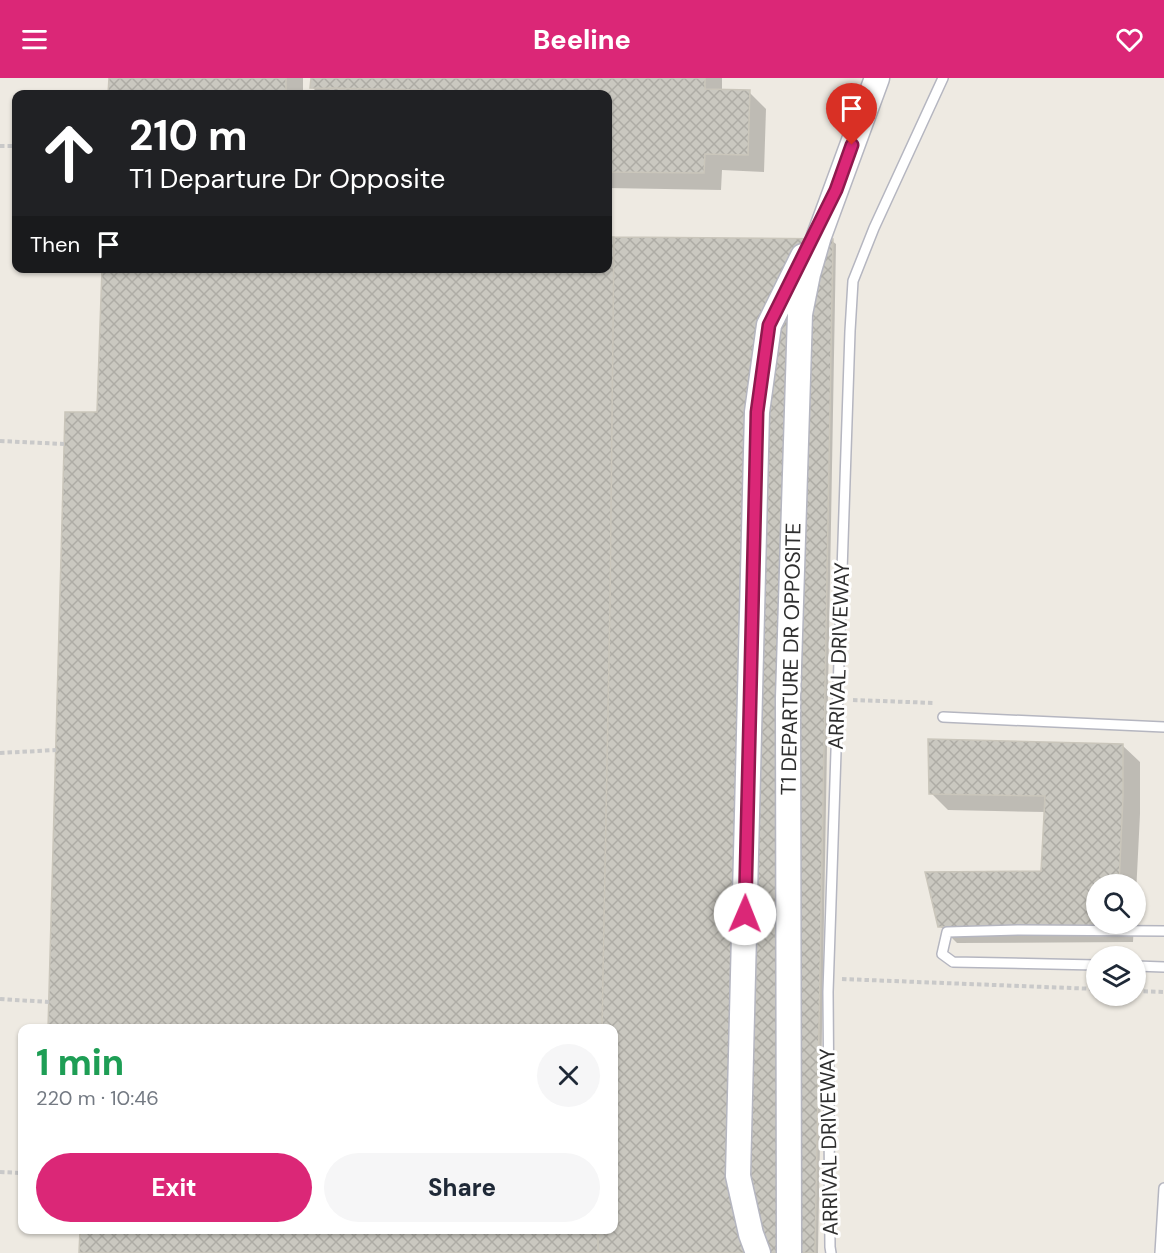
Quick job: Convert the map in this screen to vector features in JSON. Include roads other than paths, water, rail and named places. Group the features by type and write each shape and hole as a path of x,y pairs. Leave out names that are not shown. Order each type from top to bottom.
{"street":[{"name":"T1 DEPARTURE DR OPPOSITE","path":"789,1253 788,698 800,314 819,236 877,78"},
{"path":"758,1253 751,1234 738,1176 757,412 769,325 836,190"}],"lane":[{"name":"ARRIVAL DRIVEWAY","path":"831,1253 828,979 849,366 854,281 874,228 944,78"},
{"path":"943,717 1164,727"},
{"path":"1086,965 952,963 942,954 947,932 1164,931"},
{"path":"1146,966 1164,967"},
{"path":"1160,1253 1164,1188"}]}
